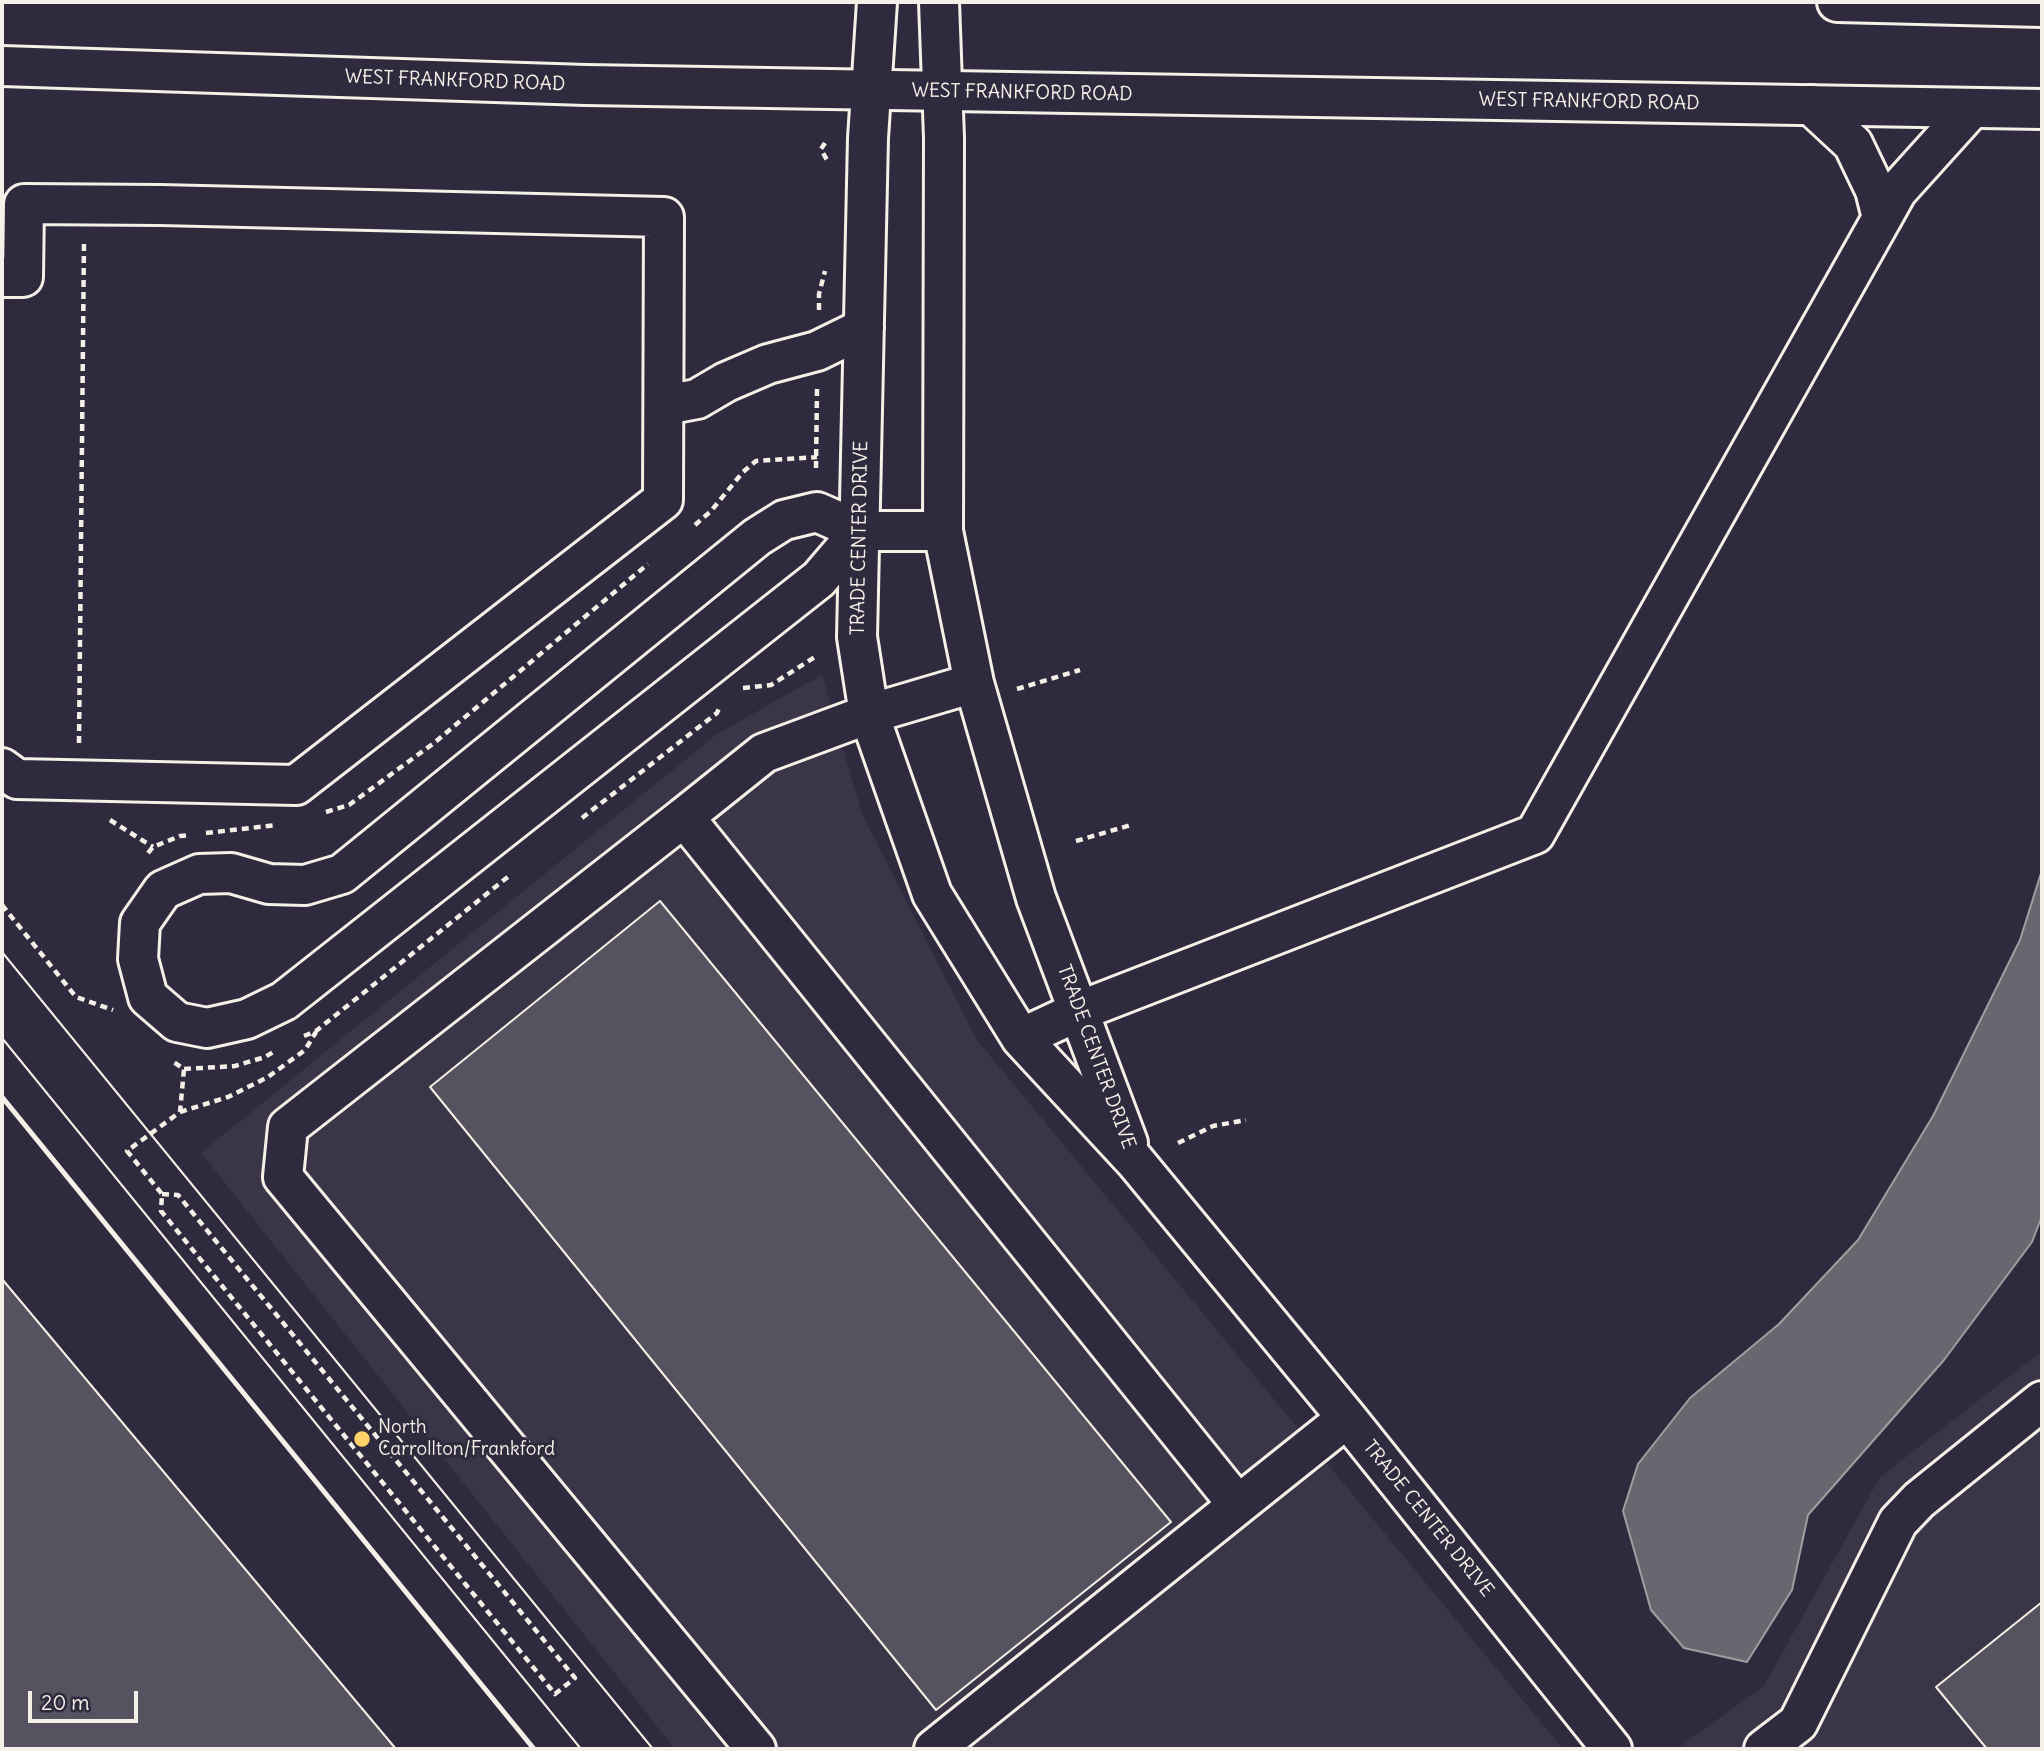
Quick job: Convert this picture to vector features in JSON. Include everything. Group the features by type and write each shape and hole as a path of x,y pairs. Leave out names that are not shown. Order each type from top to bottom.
{"street":[{"name":"TRADE CENTER DRIVE","path":"877,2 870,91 857,637 869,715 932,894 1021,1038 1135,1161 1347,1418 1612,1749"},
{"name":"TRADE CENTER DRIVE","path":"939,2 944,138 943,531 974,683 1036,898 1135,1161"},
{"path":"1837,2 2042,7"},
{"name":"WEST FRANKFORD ROAD","path":"2,66 586,85 942,93 2042,109"},
{"path":"1811,105 1853,144 1875,190 1882,218"},
{"path":"1021,1038 1079,1011 1535,834 1897,191 1971,109"},
{"path":"2,277 23,277 24,204 664,217 663,500 296,785 18,779 2,768"},
{"path":"665,405 697,399 768,364 817,351 864,328"},
{"path":"860,531 819,579 284,1001 247,1019 207,1028 177,1022 148,997 138,959 140,923 163,890 199,874 231,873 269,884 305,885 342,874 757,537 784,520 817,512 860,531 943,531"},
{"path":"756,1749 283,1177 288,1127 764,754 869,715 974,683"},
{"path":"684,817 1238,1505"},
{"path":"1771,1747 1798,1723 1898,1522 1919,1500 2042,1401"},
{"path":"934,1749 1347,1418"}],"path":[{"path":"79,753 84,232"},
{"path":"690,529 711,511 743,472 756,461 817,457"},
{"path":"323,813 349,805 434,743 658,555"},
{"path":"1017,689 1080,670"},
{"path":"100,813 153,847"},
{"path":"145,855 153,847 180,836 284,825"},
{"path":"1076,841 1131,825"},
{"path":"2,905 76,996 120,1012 114,1001"},
{"path":"162,1194 178,1195 575,1678 555,1694 161,1211 162,1194 127,1151 180,1112 228,1097 268,1077 305,1050 316,1031"},
{"path":"162,1054 184,1069 180,1112"},
{"path":"1178,1143 1213,1126 1246,1120"}],"shaded area":[{"path":"822,675 862,814 977,1040 1563,1749 675,1749 201,1153 717,734"},
{"path":"2042,870 2042,1216 2032,1242 1944,1360 1808,1515 1792,1590 1747,1662 1684,1648 1651,1610 1623,1511 1638,1464 1690,1398 1779,1324 1858,1240 1933,1116 2020,940"},
{"path":"2042,1351 2042,1749 1676,1749 1764,1686 1880,1477"}],"building":[{"path":"660,901 1171,1522 936,1710 430,1087"},
{"path":"2,1279 396,1749 2,1749"},
{"path":"2042,1602 2042,1749 1987,1749 1936,1687"}],"tram line":[{"path":"2,952 653,1749"},
{"path":"2,1038 581,1749"}],"railway":[{"path":"2,1097 534,1749"}],"place":[{"name":"North Carrollton/Frankford","path":"362,1439"}]}
